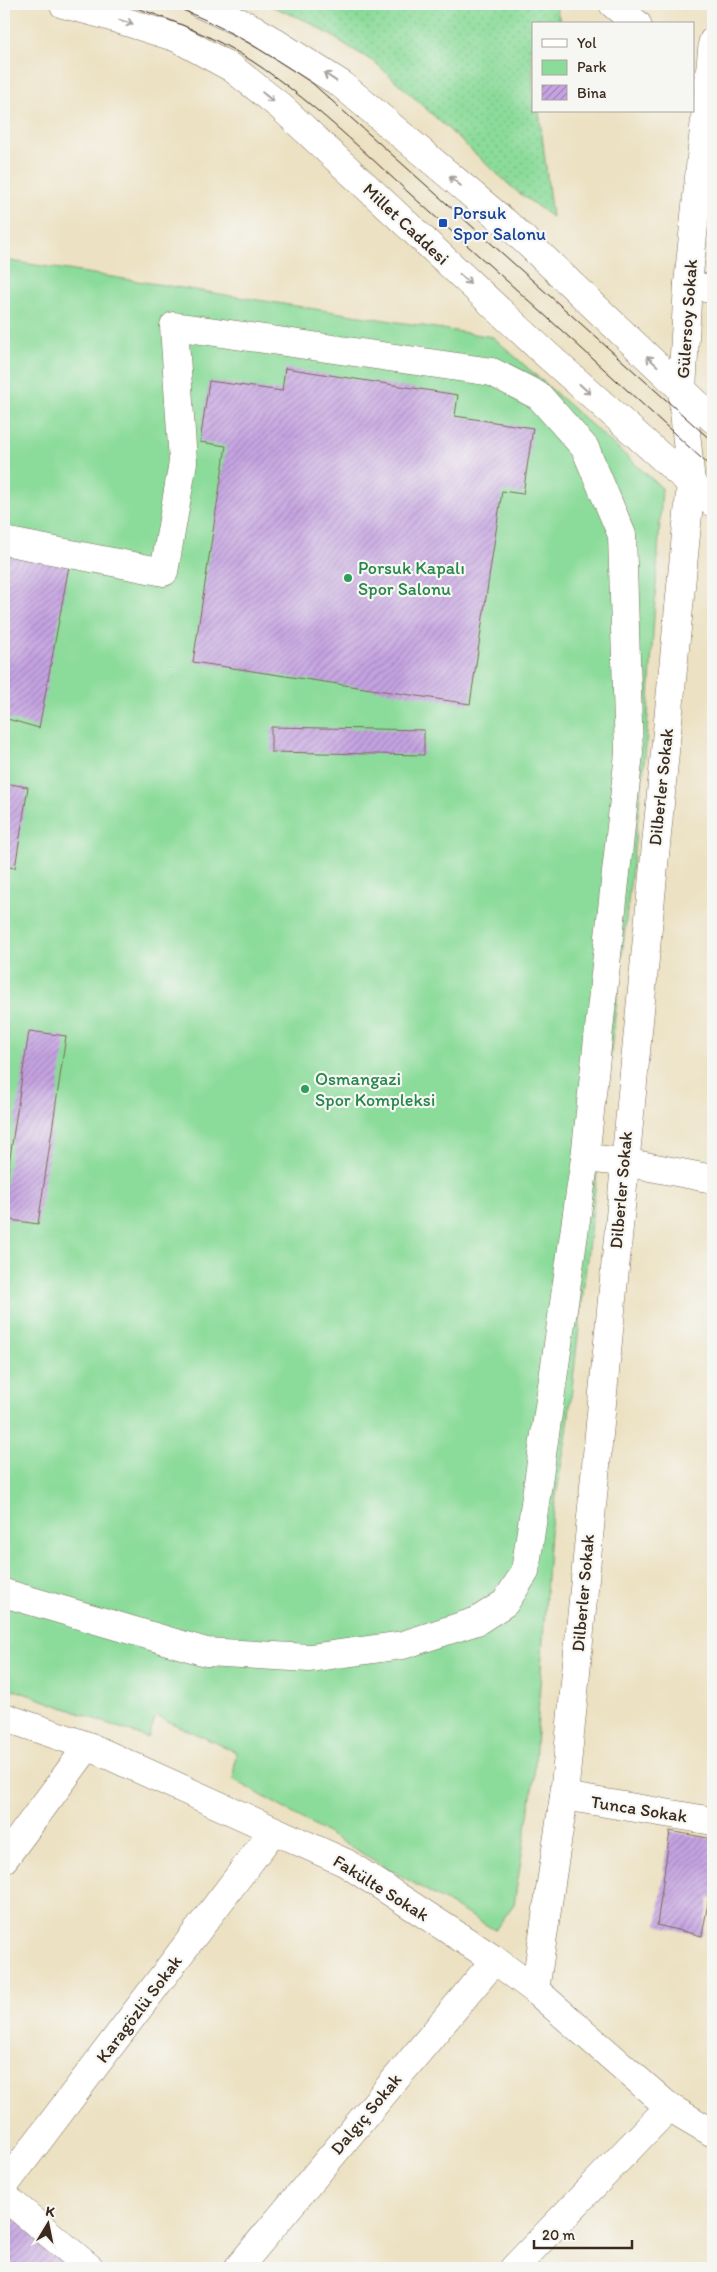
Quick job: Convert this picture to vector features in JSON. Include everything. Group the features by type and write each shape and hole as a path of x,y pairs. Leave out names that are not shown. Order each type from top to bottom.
{"street":[{"name":"Millet Caddesi","path":"63,4 176,38 232,68 280,106 546,354 713,503"},
{"path":"200,4 254,29 342,84 513,229 713,419"},
{"path":"613,4 635,22"},
{"name":"Gülersoy Sokak","path":"682,390 701,287 708,51"},
{"path":"4,541 164,572 183,462 174,326 492,372 539,396 585,448 622,535 629,753 585,1158 525,1572 505,1603 477,1621 403,1646 310,1658 206,1652 4,1593"},
{"name":"Dilberler Sokak","path":"535,1990 564,1796 691,483 682,390"},
{"path":"585,1158 624,1162 713,1179"},
{"name":"Fakülte Sokak","path":"4,1717 88,1746 346,1863 495,1960 535,1990 669,2107 713,2133"},
{"path":"4,1859 88,1746"},
{"name":"Tunca Sokak","path":"564,1796 713,1821"},
{"name":"Karagözlü Sokak","path":"4,2186 273,1831"},
{"name":"Dalgıç Sokak","path":"238,2268 495,1960"},
{"path":"514,2268 669,2107"},
{"path":"4,2196 90,2268"}],"green space":[{"path":"266,4 555,4 560,22 532,22 532,45 530,46 532,61 532,112 539,112 552,217 515,190 377,64 309,22"},
{"name":"Osmangazi Spor Kompleksi","path":"4,260 493,337 662,488 646,746 567,1432 550,1531 534,1778 514,1904 495,1930 233,1779 236,1752 156,1716 148,1738 4,1686"}],"building":[{"name":"Porsuk Kapalı Spor Salonu","path":"285,368 458,395 455,416 533,428 523,494 502,491 470,704 193,662 226,446 200,442 209,381 282,391"},
{"path":"4,555 69,566 39,728 4,718"},
{"path":"271,727 424,730 424,755 271,752"},
{"path":"4,783 28,787 15,868 4,866"},
{"path":"29,1031 66,1036 38,1224 4,1219 4,1197"},
{"path":"670,1831 713,1839 713,1898 709,1897 702,1936 657,1925"},
{"path":"4,2210 85,2268 4,2268"}],"tram line":[{"path":"124,4 173,21 206,36 238,52 277,78 349,138 713,469"},
{"path":"167,4 224,29 312,83 713,442"}],"place":[{"name":"Porsuk Spor Salonu","path":"443,223"},
{"name":"Porsuk Kapalı Spor Salonu","path":"348,578"},
{"name":"Osmangazi Spor Kompleksi","path":"305,1089"}]}
